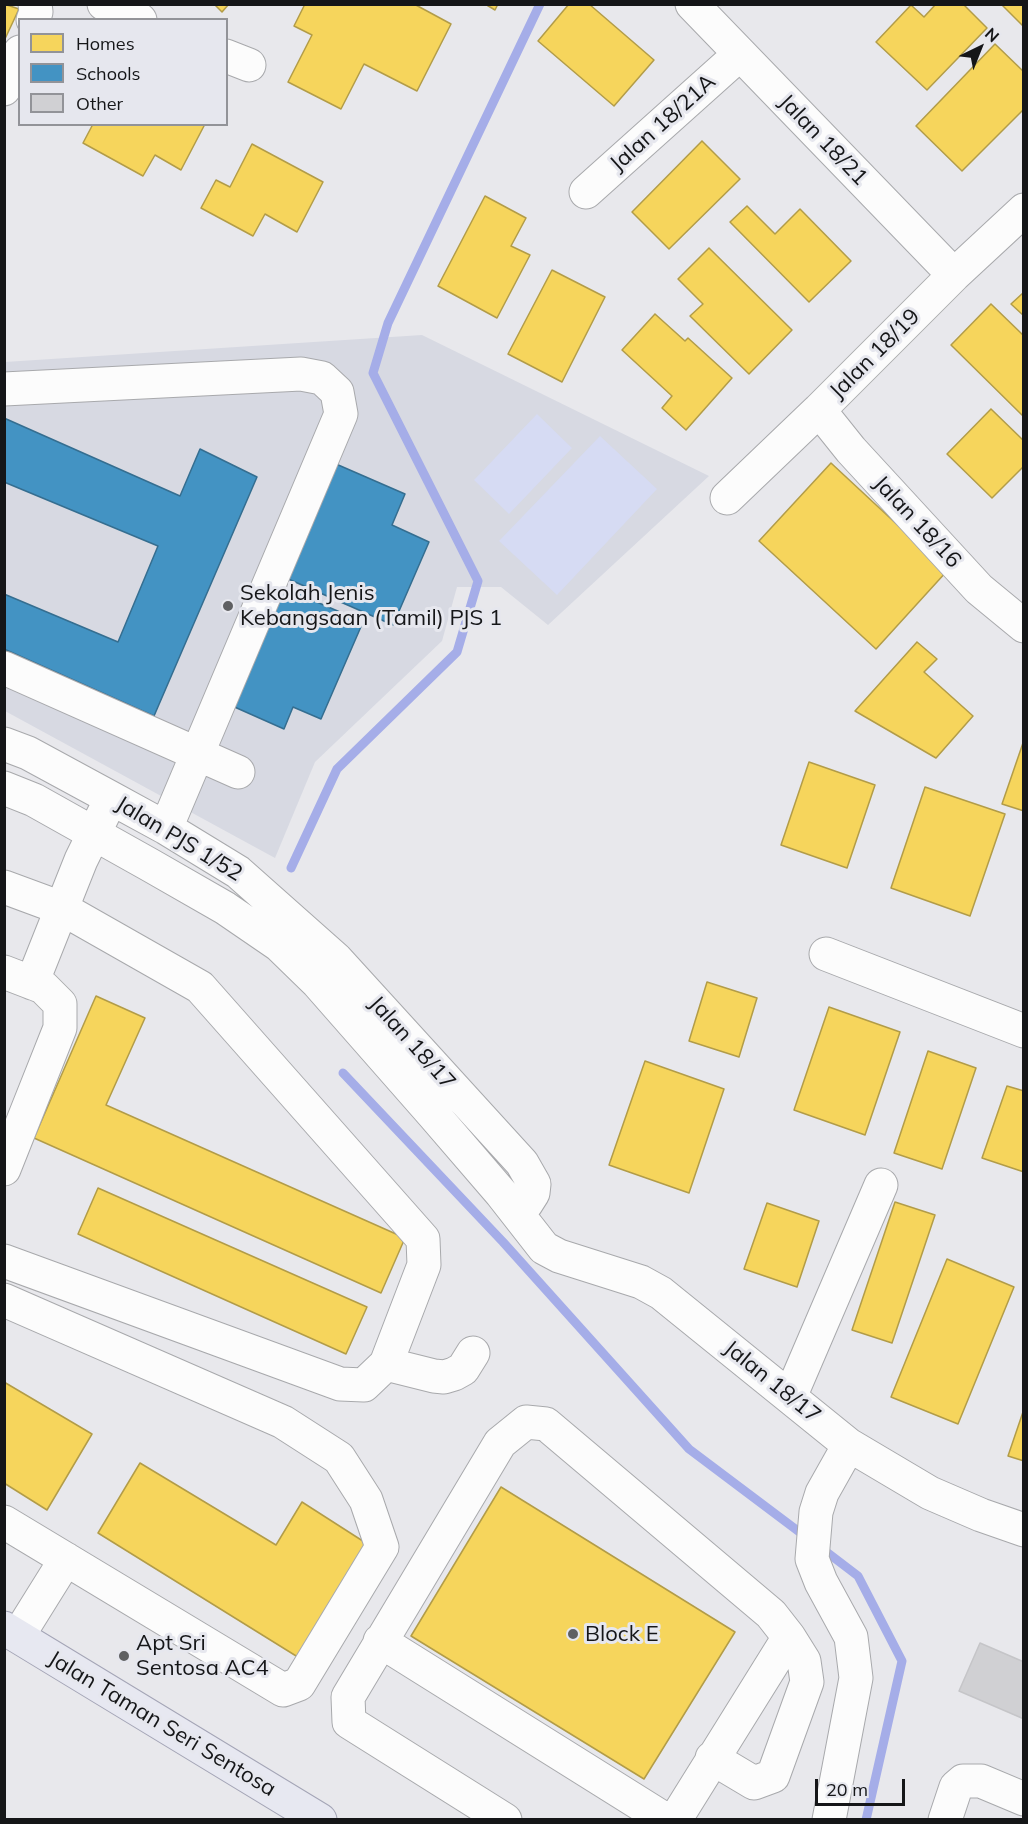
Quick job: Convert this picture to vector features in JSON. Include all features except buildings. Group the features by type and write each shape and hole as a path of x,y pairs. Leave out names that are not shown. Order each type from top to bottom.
{"main road":[{"name":"Jalan Taman Seri Sentosa","path":"11,1632 320,1820"}],"street":[{"path":"104,4 136,18"},
{"name":"Jalan 18/21","path":"692,4 954,275"},
{"name":"Jalan 18/21A","path":"586,192 740,54"},
{"path":"4,89 18,57"},
{"name":"Jalan 18/19","path":"728,498 954,275 1019,220"},
{"path":"4,389 301,374 322,378 337,392 341,414 166,828"},
{"name":"Jalan 18/16","path":"819,410 851,450 979,589 1023,626"},
{"path":"4,668 238,772"},
{"name":"Jalan PJS 1/52","path":"4,744 28,753 166,828 238,872 327,971"},
{"name":"Jalan PJS 1/52","path":"4,788 34,800 94,833 225,908 279,945 327,971"},
{"path":"4,1169 60,1028 60,1004 43,987 12,977 62,908 111,798"},
{"path":"4,887 62,908 200,987 423,1239 424,1265 386,1364 364,1385 340,1384 4,1261"},
{"path":"826,954 1023,1031"},
{"name":"Jalan 18/17","path":"327,971 544,1248 559,1256 640,1282 661,1293 849,1444 930,1493 1023,1530"},
{"path":"790,1397 881,1185"},
{"path":"4,1300 282,1422 339,1458 366,1500 382,1547 299,1684 283,1690 4,1522"},
{"path":"386,1364 444,1377 463,1369 473,1353"},
{"path":"493,1817 349,1722 348,1697 500,1443 526,1422 546,1424 771,1614 804,1661 807,1682 773,1776 754,1783 712,1758"},
{"path":"829,1820 856,1678 851,1637 821,1582 812,1559 816,1512 822,1493 849,1444"},
{"path":"11,1632 66,1559"},
{"path":"675,1820 789,1637"},
{"path":"380,1641 666,1820"},
{"path":"945,1820 956,1787 963,1781 981,1781 1023,1799"}],"shaded area":[{"name":"Sekolah Jenis Kebangsaan (Tamil) PJS 1","path":"422,335 709,476 548,625 501,587 457,587 442,641 315,762 275,858 5,711 5,362"},
{"path":"537,414 572,448 509,514 474,480"},
{"path":"600,436 657,489 557,595 499,541"}],"waterway":[{"path":"291,868 337,769 457,652 478,581 373,373 388,323 540,4"},
{"path":"343,1073 503,1242 689,1449 806,1537"},
{"path":"820,1547 858,1576 902,1661 866,1820"}],"place":[{"name":"Sekolah Jenis Kebangsaan (Tamil) PJS 1","path":"228,606"},
{"name":"Block E","path":"573,1634"},
{"name":"Apt Sri Sentosa AC4","path":"124,1656"}]}
